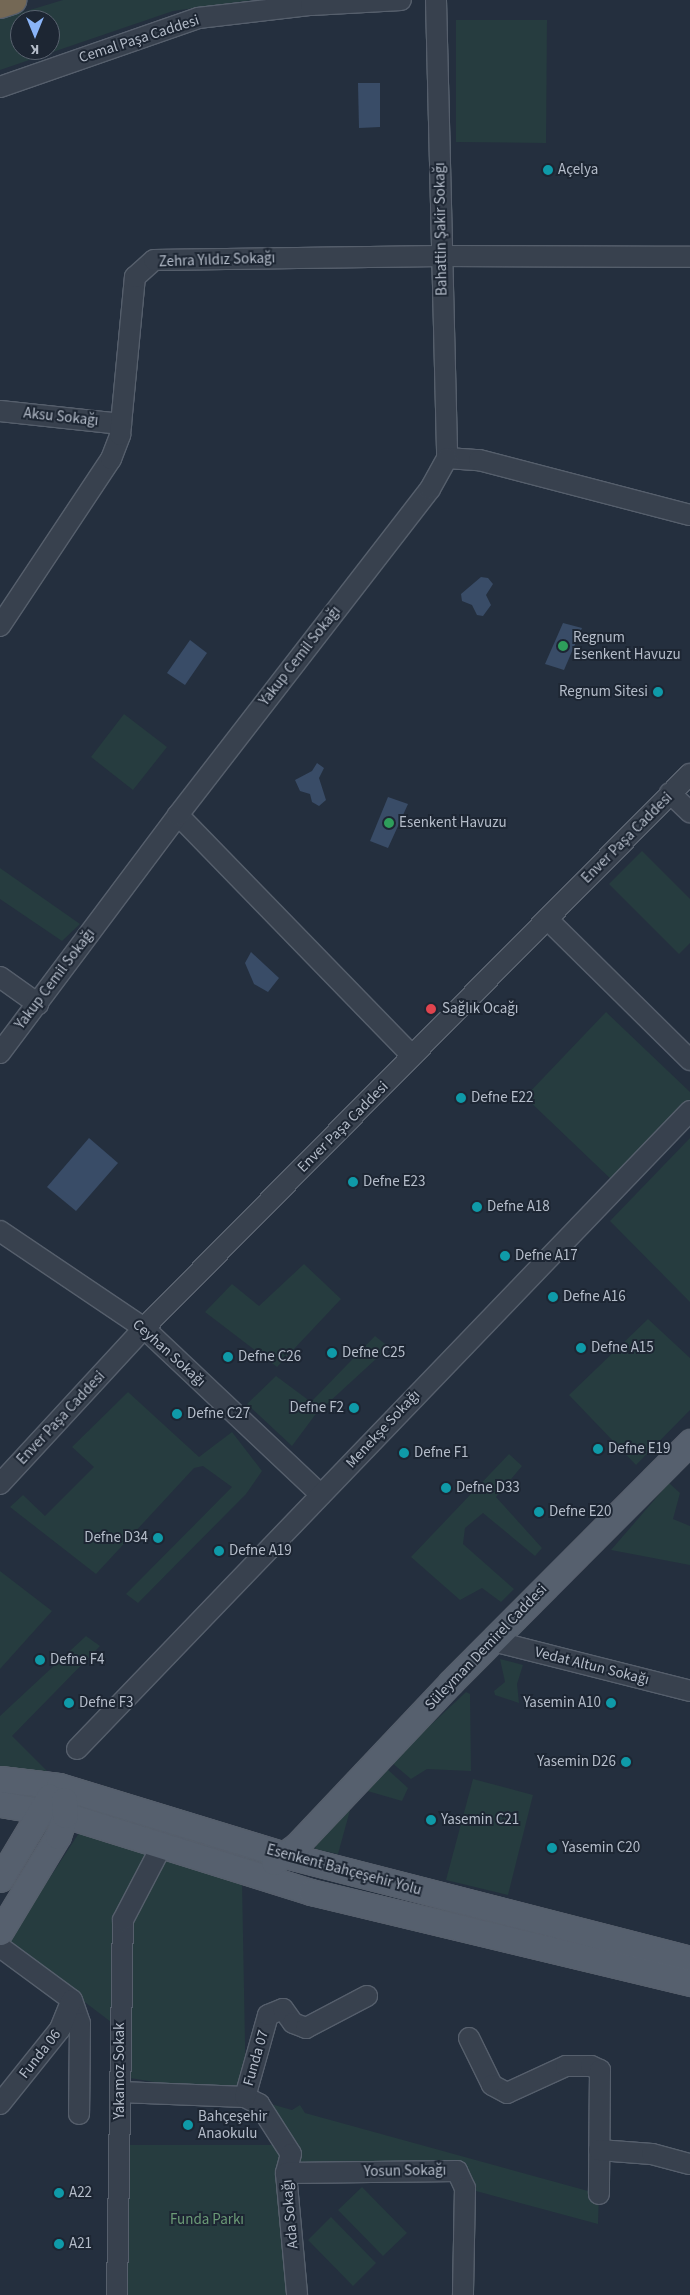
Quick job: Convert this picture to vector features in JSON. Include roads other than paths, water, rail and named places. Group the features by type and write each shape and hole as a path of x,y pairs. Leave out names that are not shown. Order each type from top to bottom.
{"highway":[{"path":"0,4 12,0"}],"main road":[{"name":"Süleyman Demirel Caddesi","path":"250,1872 266,1868 285,1855 690,1442"},
{"name":"Esenkent Bahçeşehir Yolu","path":"0,1779 59,1786 285,1855 690,1959"},
{"path":"0,1879 40,1809 59,1786"},
{"path":"0,1932 58,1836 65,1815 59,1786"},
{"name":"Esenkent Bahçeşehir Yolu","path":"0,1804 40,1809 65,1815 299,1888 690,1983"},
{"path":"285,1855 286,1870 299,1888"}],"street":[{"name":"Cemal Paşa Caddesi","path":"0,87 198,18 311,5 401,0"},
{"name":"Bahattin Şakir Sokağı","path":"436,0 447,458"},
{"name":"Zehra Yıldız Sokağı","path":"0,626 111,459 121,424 135,277 154,260 441,256 690,257"},
{"name":"Aksu Sokağı","path":"0,411 121,424"},
{"path":"447,458 479,460 690,515"},
{"name":"Yakup Cemil Sokağı","path":"0,1053 178,815 430,488 447,458"},
{"name":"Enver Paşa Caddesi","path":"0,1484 144,1328 690,774"},
{"path":"670,794 690,812"},
{"path":"178,815 412,1056"},
{"path":"547,920 690,1060"},
{"path":"0,977 38,1004"},
{"name":"Menekşe Sokağı","path":"77,1749 690,1111"},
{"name":"Ceyhan Sokağı","path":"0,1231 144,1328 321,1495"},
{"name":"Vedat Altun Sokağı","path":"493,1641 690,1691"},
{"name":"Yakamoz Sokak","path":"117,2295 123,1920 157,1855"},
{"path":"0,1948 72,2000"},
{"name":"Funda 07","path":"245,2097 268,2015 284,2009 293,2022 306,2028 368,1996"},
{"name":"Funda 06","path":"0,2104 60,2029 72,2000"},
{"name":"Funda 06","path":"72,2000 80,2023 79,2114"},
{"path":"469,2038 492,2085 507,2093 566,2066 591,2066 600,2070 599,2194"},
{"path":"120,2092 245,2097"},
{"name":"Ada Sokağı","path":"245,2097 259,2104 291,2154 286,2173 297,2295"},
{"path":"599,2150 652,2154 690,2164"},
{"name":"Yosun Sokağı","path":"286,2173 457,2171 465,2188 463,2295"}],"water":[{"path":"358,83 380,83 380,127 359,128"},
{"path":"481,577 488,578 493,584 486,595 491,605 483,616 477,615 472,605 462,601 461,594"},
{"name":"Regnum Esenkent Havuzu","path":"563,623 582,628 564,670 545,664"},
{"path":"190,640 207,653 185,685 167,673"},
{"path":"317,763 324,768 319,778 326,800 319,806 312,802 310,794 300,791 295,780 312,771"},
{"name":"Esenkent Havuzu","path":"388,797 408,804 388,848 370,841"},
{"path":"251,952 279,978 268,992 254,984 245,963"},
{"path":"89,1138 118,1163 76,1211 47,1187"}],"place":[{"name":"Açelya","path":"548,170"},
{"name":"Regnum Esenkent Havuzu","path":"563,646"},
{"name":"Regnum Sitesi","path":"658,692"},
{"name":"Esenkent Havuzu","path":"389,823"},
{"name":"Sağlık Ocağı","path":"431,1009"},
{"name":"Defne E22","path":"461,1098"},
{"name":"Defne E23","path":"353,1182"},
{"name":"Defne A18","path":"477,1207"},
{"name":"Defne A17","path":"505,1256"},
{"name":"Defne A16","path":"553,1297"},
{"name":"Defne A15","path":"581,1348"},
{"name":"Defne C25","path":"332,1353"},
{"name":"Defne C26","path":"228,1357"},
{"name":"Defne F2","path":"354,1408"},
{"name":"Defne C27","path":"177,1414"},
{"name":"Defne E19","path":"598,1449"},
{"name":"Defne F1","path":"404,1453"},
{"name":"Defne D33","path":"446,1488"},
{"name":"Defne E20","path":"539,1512"},
{"name":"Defne D34","path":"158,1538"},
{"name":"Defne A19","path":"219,1551"},
{"name":"Defne F4","path":"40,1660"},
{"name":"Defne F3","path":"69,1703"},
{"name":"Yasemin A10","path":"611,1703"},
{"name":"Yasemin D26","path":"626,1762"},
{"name":"Yasemin C21","path":"431,1820"},
{"name":"Yasemin C20","path":"552,1848"},
{"name":"Bahçeşehir Anaokulu","path":"188,2125"},
{"name":"A22","path":"59,2193"},
{"name":"A21","path":"59,2244"}],"park label":[{"name":"Funda Parkı","path":"207,2220"}]}
